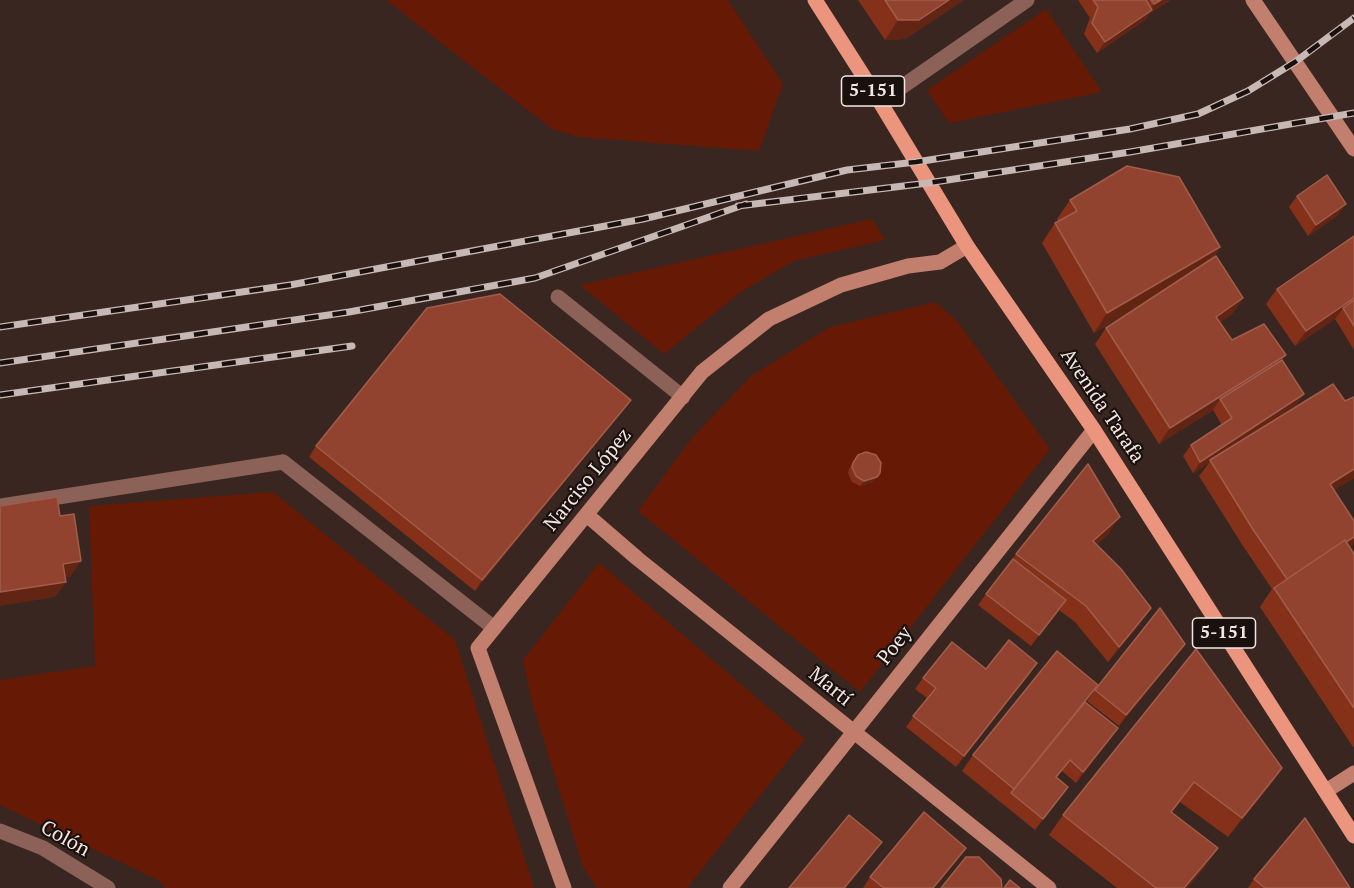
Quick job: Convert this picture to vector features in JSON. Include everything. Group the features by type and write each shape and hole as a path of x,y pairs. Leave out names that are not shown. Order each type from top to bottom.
{"main road":[{"name":"Avenida Tarafa","path":"814,0 880,102 967,246 1094,430 1354,836"}],"street":[{"path":"880,102 1028,0"},
{"path":"1252,0 1354,149"},
{"name":"Narciso López","path":"564,888 478,648 702,372 769,319 841,285 908,266 940,262 967,246"},
{"path":"558,297 682,397"},
{"name":"Poey","path":"730,888 1094,430"},
{"path":"0,506 283,462 494,628"},
{"name":"Martí","path":"587,515 854,733 1049,888"},
{"path":"1326,791 1354,773"},
{"name":"Colón","path":"0,831 43,848 108,888"}],"shaded area":[{"path":"386,0 728,0 783,84 759,151 578,137 552,129"},
{"path":"1046,9 1102,92 949,123 927,90"},
{"path":"872,219 885,240 794,261 741,292 664,354 580,285"},
{"path":"935,302 957,321 1050,449 860,692 638,511 691,439 751,376 830,327"},
{"path":"273,492 455,640 534,888 166,888 158,880 0,805 0,680 95,666 89,506"},
{"path":"599,563 805,739 687,888 597,888 583,867 531,699 523,660"}],"building":[{"path":"885,0 949,0 919,20 898,20"},
{"path":"1093,0 1146,0 1152,10 1105,42 1092,23 1098,7"},
{"path":"1127,166 1179,177 1220,247 1107,313 1055,223 1077,211 1070,200"},
{"path":"1327,175 1346,204 1316,225 1297,196"},
{"path":"1354,236 1354,298 1306,331 1277,289"},
{"path":"1216,256 1243,298 1216,317 1232,340 1264,324 1286,355 1170,428 1106,328"},
{"path":"500,294 631,400 482,580 316,446 427,308"},
{"path":"1354,300 1354,326 1343,308"},
{"path":"1282,360 1304,394 1200,462 1191,445 1232,418 1220,399"},
{"path":"1333,384 1345,401 1354,397 1354,469 1330,484 1354,521 1354,537 1346,542 1345,540 1287,579 1210,460"},
{"path":"866,452 876,455 881,463 877,477 864,481 856,476 852,467 858,455"},
{"path":"1088,464 1120,517 1093,541 1121,569 1151,608 1119,647 1086,606 1016,554"},
{"path":"57,497 60,516 74,514 81,561 63,564 66,582 0,592 0,506"},
{"path":"1345,540 1354,554 1354,708 1274,588"},
{"path":"1013,559 1066,600 1039,635 986,594"},
{"path":"1160,608 1185,644 1126,715 1095,690"},
{"path":"1009,640 1037,663 964,756 913,716 936,688 923,678 952,642 986,669"},
{"path":"1196,649 1282,768 1242,818 1194,782 1171,812 1218,848 1184,888 1156,888 1063,815"},
{"path":"1057,651 1098,685 1014,789 973,755"},
{"path":"1085,702 1118,728 1083,772 1070,760 1056,777 1068,787 1043,819 1011,793"},
{"path":"924,812 966,848 933,888 884,888 870,877"},
{"path":"849,815 882,842 844,888 789,888"},
{"path":"1305,818 1350,888 1265,888 1254,879"},
{"path":"966,857 979,857 1001,879 1002,888 941,888"},
{"path":"1010,880 1020,888 1004,888"}],"railway":[{"path":"0,327 290,285 643,219 847,170 916,162 1130,129 1198,114 1248,91 1295,62 1354,18"},
{"path":"738,206 928,183 1130,152 1354,113"},
{"path":"0,363 349,312 535,278 746,204"},
{"path":"0,395 352,346"}]}
